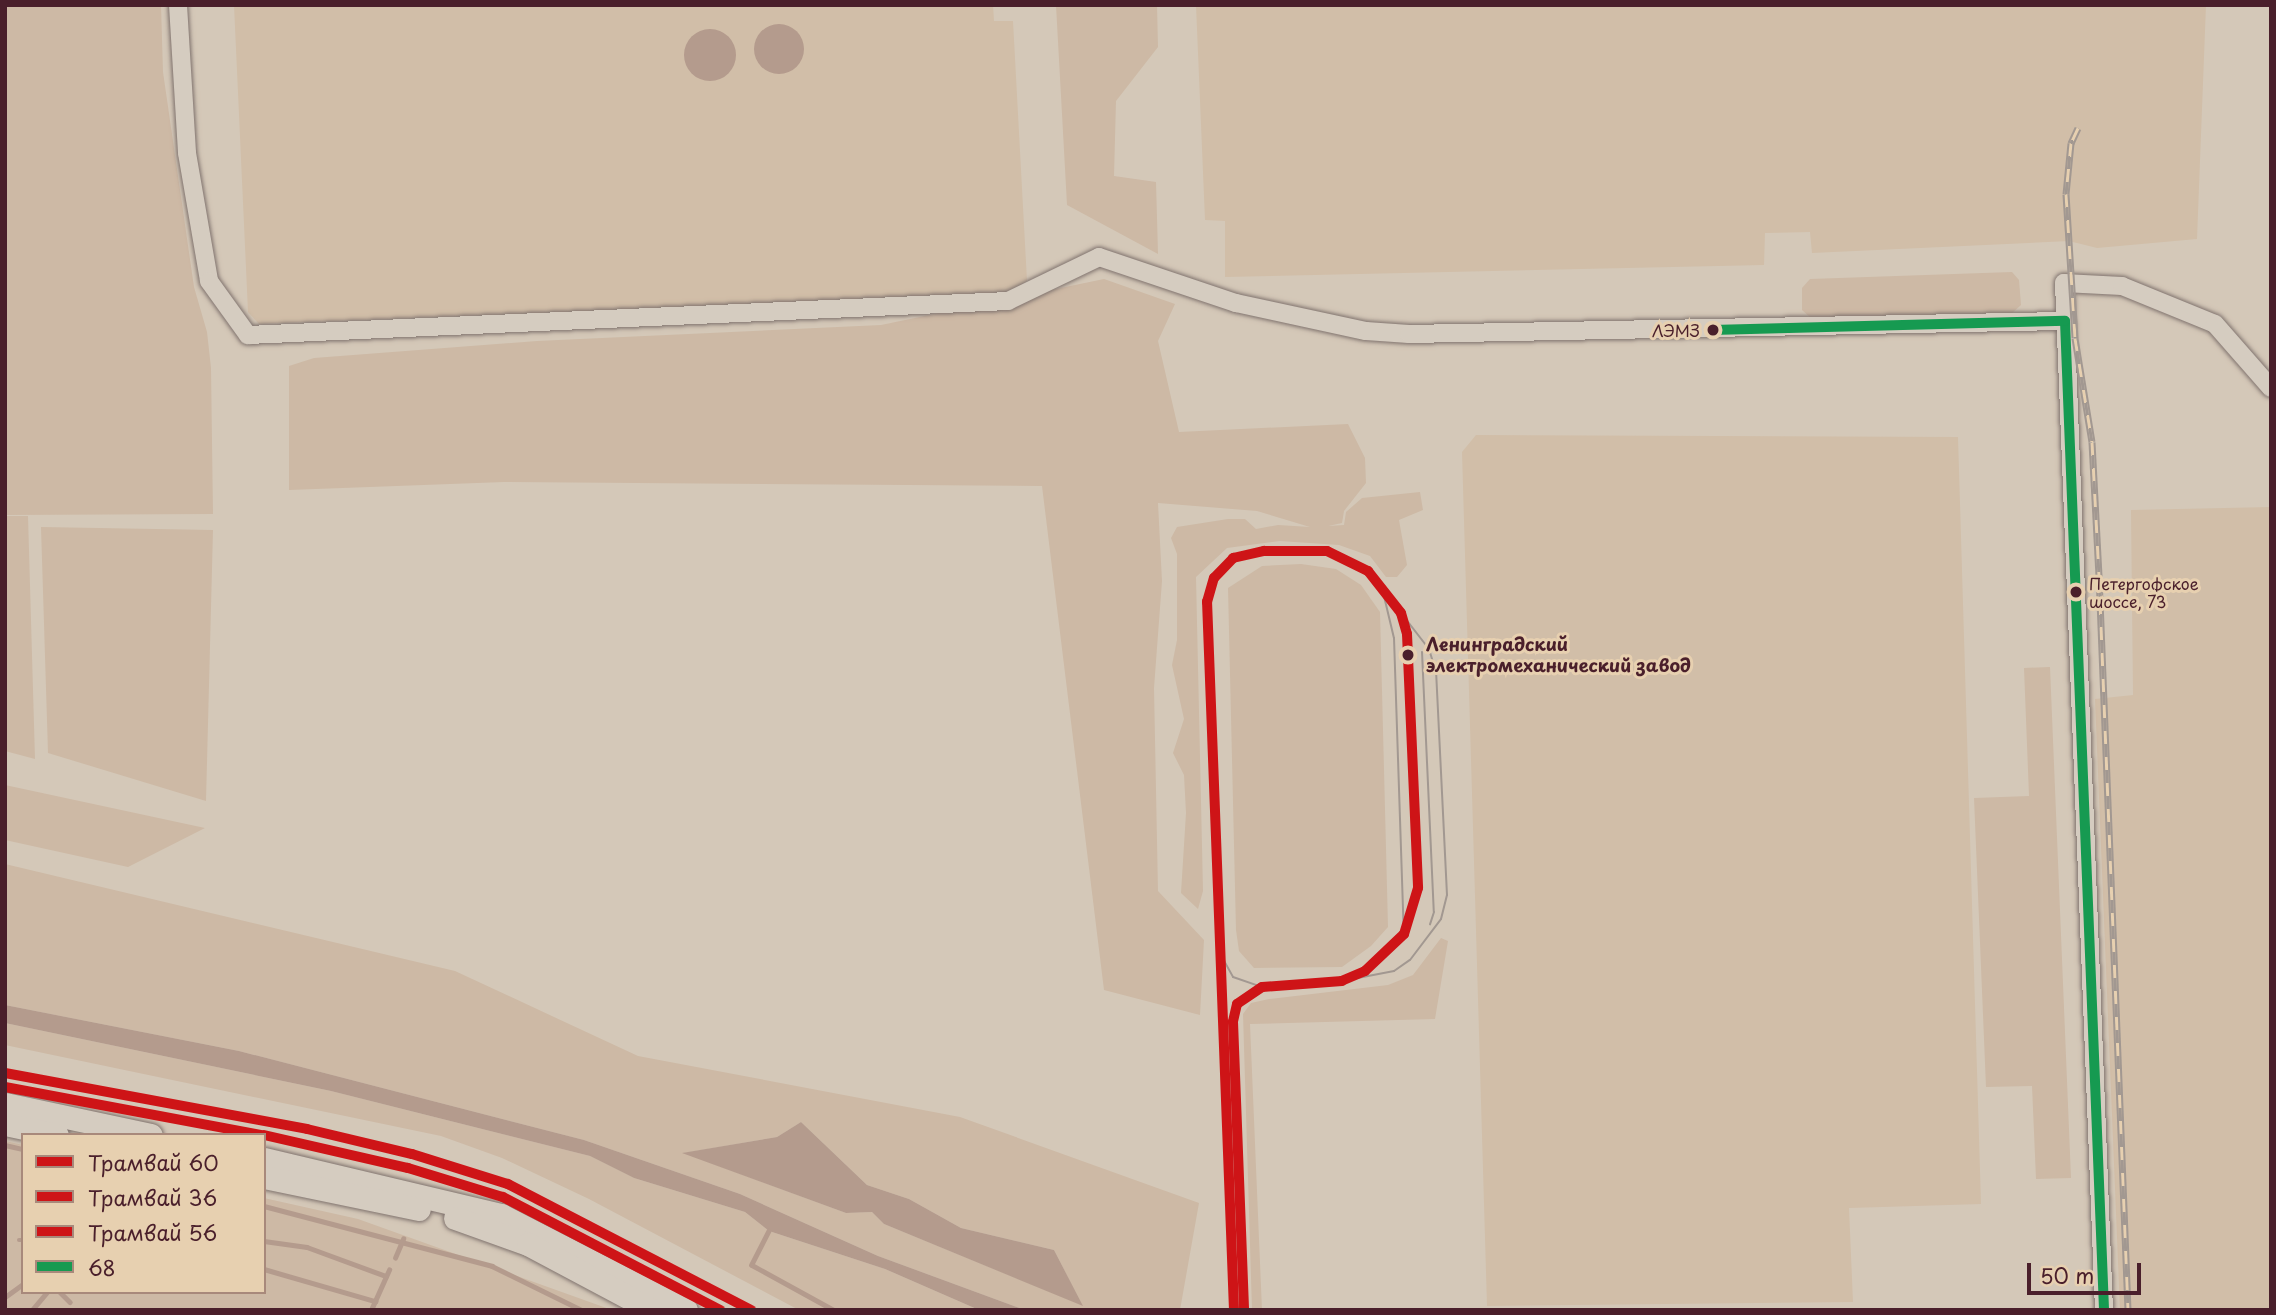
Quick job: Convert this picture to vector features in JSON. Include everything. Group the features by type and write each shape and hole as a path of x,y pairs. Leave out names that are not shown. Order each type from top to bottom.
{"main road":[{"path":"5,1104 142,1133"},
{"path":"5,1124 48,1133"},
{"path":"266,1159 501,1215 686,1310"},
{"path":"266,1177 477,1224 528,1244 652,1310"}],"street":[{"path":"178,5 187,153 209,281 248,335 1007,301 1099,257 1236,303 1366,331 1409,334 2065,321"},
{"path":"2104,1310 2064,283 2122,286 2215,324 2271,388"}],"shaded area":[{"path":"5,5 161,5 163,72 194,287 207,332 211,368 213,514 5,515"},
{"path":"234,5 993,5 994,21 1013,21 1027,281 1005,295 259,324 248,312"},
{"path":"1056,5 1157,5 1158,47 1116,101 1114,176 1156,182 1158,254 1067,205"},
{"path":"1196,5 2206,5 2197,239 2097,248 2069,241 1812,253 1810,232 1765,233 1764,265 1225,277 1225,221 1205,220"},
{"path":"779,24 797,31 804,49 797,67 779,74 761,67 754,49 761,31"},
{"path":"710,29 729,36 736,55 729,74 710,81 691,74 684,55 691,36"},
{"path":"2012,272 2019,280 2021,305 2012,313 1811,318 1802,310 1802,288 1810,279"},
{"path":"1104,279 1175,304 1158,341 1179,432 1348,424 1365,458 1366,483 1344,511 1342,523 1328,526 1344,525 1346,512 1362,498 1420,492 1423,510 1399,520 1407,565 1397,577 1386,577 1370,556 1339,545 1280,541 1227,548 1196,577 1203,891 1198,909 1181,893 1186,813 1184,775 1173,753 1184,719 1172,665 1177,640 1177,554 1171,538 1177,527 1228,519 1245,519 1256,529 1278,525 1310,527 1257,511 1158,503 1162,581 1154,688 1158,891 1204,940 1200,1015 1104,990 1042,486 504,482 289,490 289,366 314,358 537,341 881,325"},
{"path":"1476,435 1958,437 1981,1204 1849,1208 1853,1302 1487,1306 1462,452"},
{"path":"2271,507 2271,1310 2120,1310 2095,699 2133,695 2131,510"},
{"path":"5,516 28,516 35,759 5,751"},
{"path":"41,527 213,530 206,801 48,753"},
{"path":"1301,564 1336,569 1361,585 1380,612 1388,927 1371,946 1342,967 1254,968 1239,951 1236,930 1228,588 1262,566"},
{"path":"2050,667 2071,1178 2036,1179 2032,1086 1986,1087 1974,798 2029,796 2024,668"},
{"path":"5,785 205,828 128,867 5,840"},
{"path":"5,864 455,971 638,1056 960,1117 1199,1203 1180,1310 1025,1310 878,1256 740,1194 584,1140 239,1051 5,1005","holes":["801,1122 867,1185 909,1199 961,1228 1054,1250 1082,1305 884,1224 872,1212 846,1213 684,1153 777,1137"]},
{"path":"1441,938 1448,941 1435,1019 1250,1024 1262,1310 1252,1310 1243,1014 1251,1003 1269,999 1388,985 1413,975"},
{"path":"5,1005 239,1051 584,1140 740,1194 878,1256 1025,1310 979,1310 885,1269 769,1231 745,1212 634,1178 590,1156 331,1091 5,1023"},
{"path":"5,1023 331,1091 590,1156 634,1178 745,1212 769,1231 885,1269 979,1310 799,1310 589,1199 502,1158 441,1136 5,1045"},
{"path":"801,1122 867,1185 909,1199 961,1228 1054,1250 1083,1306 884,1224 872,1212 846,1213 682,1153 777,1137"},
{"path":"5,1141 21,1145 21,1294 266,1294 266,1198 358,1219 612,1310 5,1310"}],"waterway":[{"path":"5,1145 21,1149"},
{"path":"266,1207 492,1266 582,1310"},
{"path":"769,1231 752,1265 834,1310"},
{"path":"395,1258 403,1239"},
{"path":"266,1241 307,1247 386,1276"},
{"path":"266,1270 375,1301"},
{"path":"371,1310 389,1270"},
{"path":"5,1297 21,1285"},
{"path":"32,1310 45,1294"},
{"path":"62,1294 70,1302"}],"tram line":[{"name":"60","path":"1234,1310 1207,602 1214,578 1233,558 1264,551 1327,551 1368,571 1401,613 1407,634 1418,888 1404,934 1365,971 1342,981 1262,987 1237,1004 1233,1022 1244,1310"},
{"path":"1383,592 1394,638 1404,934"},
{"path":"1342,981 1394,971 1410,960 1441,919 1447,895 1436,672 1429,649 1401,613"},
{"path":"1422,652 1434,912 1430,924"},
{"path":"1217,948 1233,977 1262,987"},
{"name":"36","path":"5,1073 307,1129 412,1154 508,1184 751,1310"},
{"name":"56","path":"5,1087 250,1133"},
{"name":"56","path":"266,1135 408,1168 503,1197 720,1310"}],"railway":[{"path":"2078,128 2071,143 2066,194 2075,338 2092,442 2128,1310"}],"transit line":[{"name":"68","path":"2065,321 2104,1310"},
{"name":"68","path":"1712,330 2065,321"}],"place":[{"name":"ЛЭМЗ","path":"1713,330"},
{"name":"Петергофское шоссе, 73","path":"2076,592"},
{"name":"Ленинградский электромеханический завод","path":"1408,655"}]}
